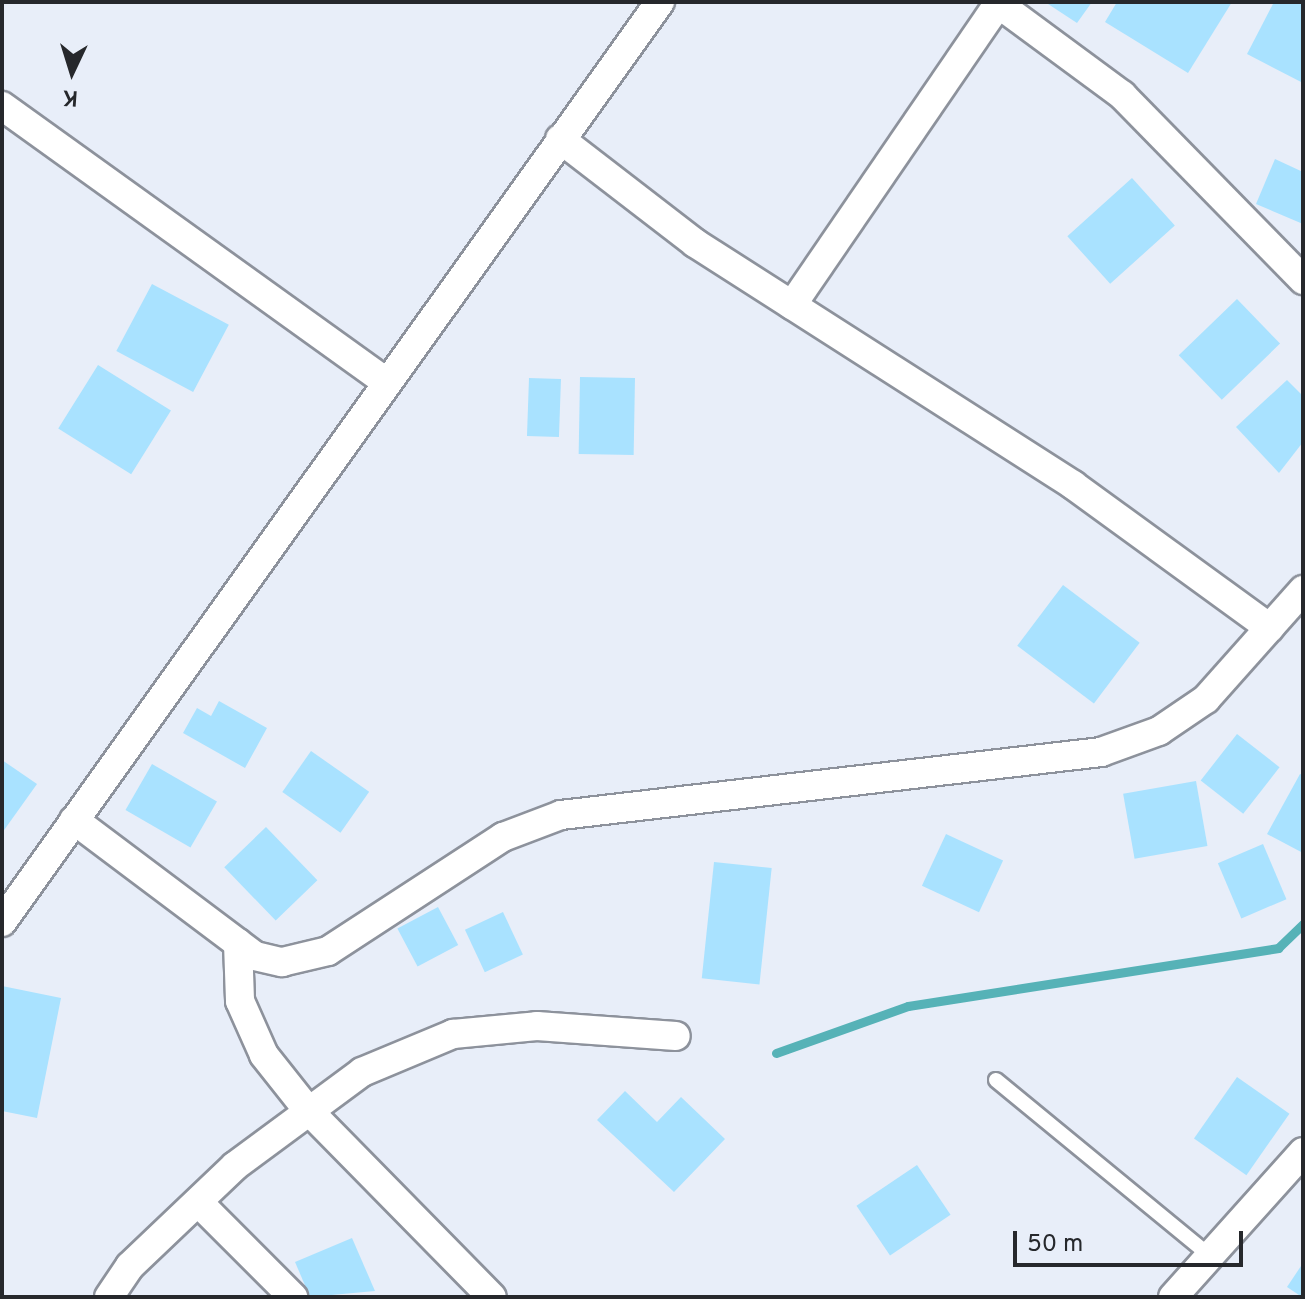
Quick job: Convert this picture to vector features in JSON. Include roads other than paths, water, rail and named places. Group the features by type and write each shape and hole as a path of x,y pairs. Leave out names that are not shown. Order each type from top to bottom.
{"street":[{"path":"2,922 384,380 660,2"},
{"path":"792,305 997,3 1122,95 1303,280"},
{"path":"2,106 384,380"},
{"path":"560,139 695,243 1073,485 1270,628"},
{"path":"74,820 238,943 282,962 328,951 503,837 561,815 1101,752 1159,731 1206,699 1303,590"},
{"path":"238,943 240,1001 264,1055 306,1108 492,1297"},
{"path":"109,1297 130,1266 306,1108 362,1072 453,1034 537,1026 676,1036"},
{"path":"1173,1297 1303,1152"},
{"path":"200,1204 293,1297"}],"lane":[{"path":"996,1080 1210,1256"}],"waterway":[{"path":"776,1053 908,1006 1278,948 1303,924"}]}
